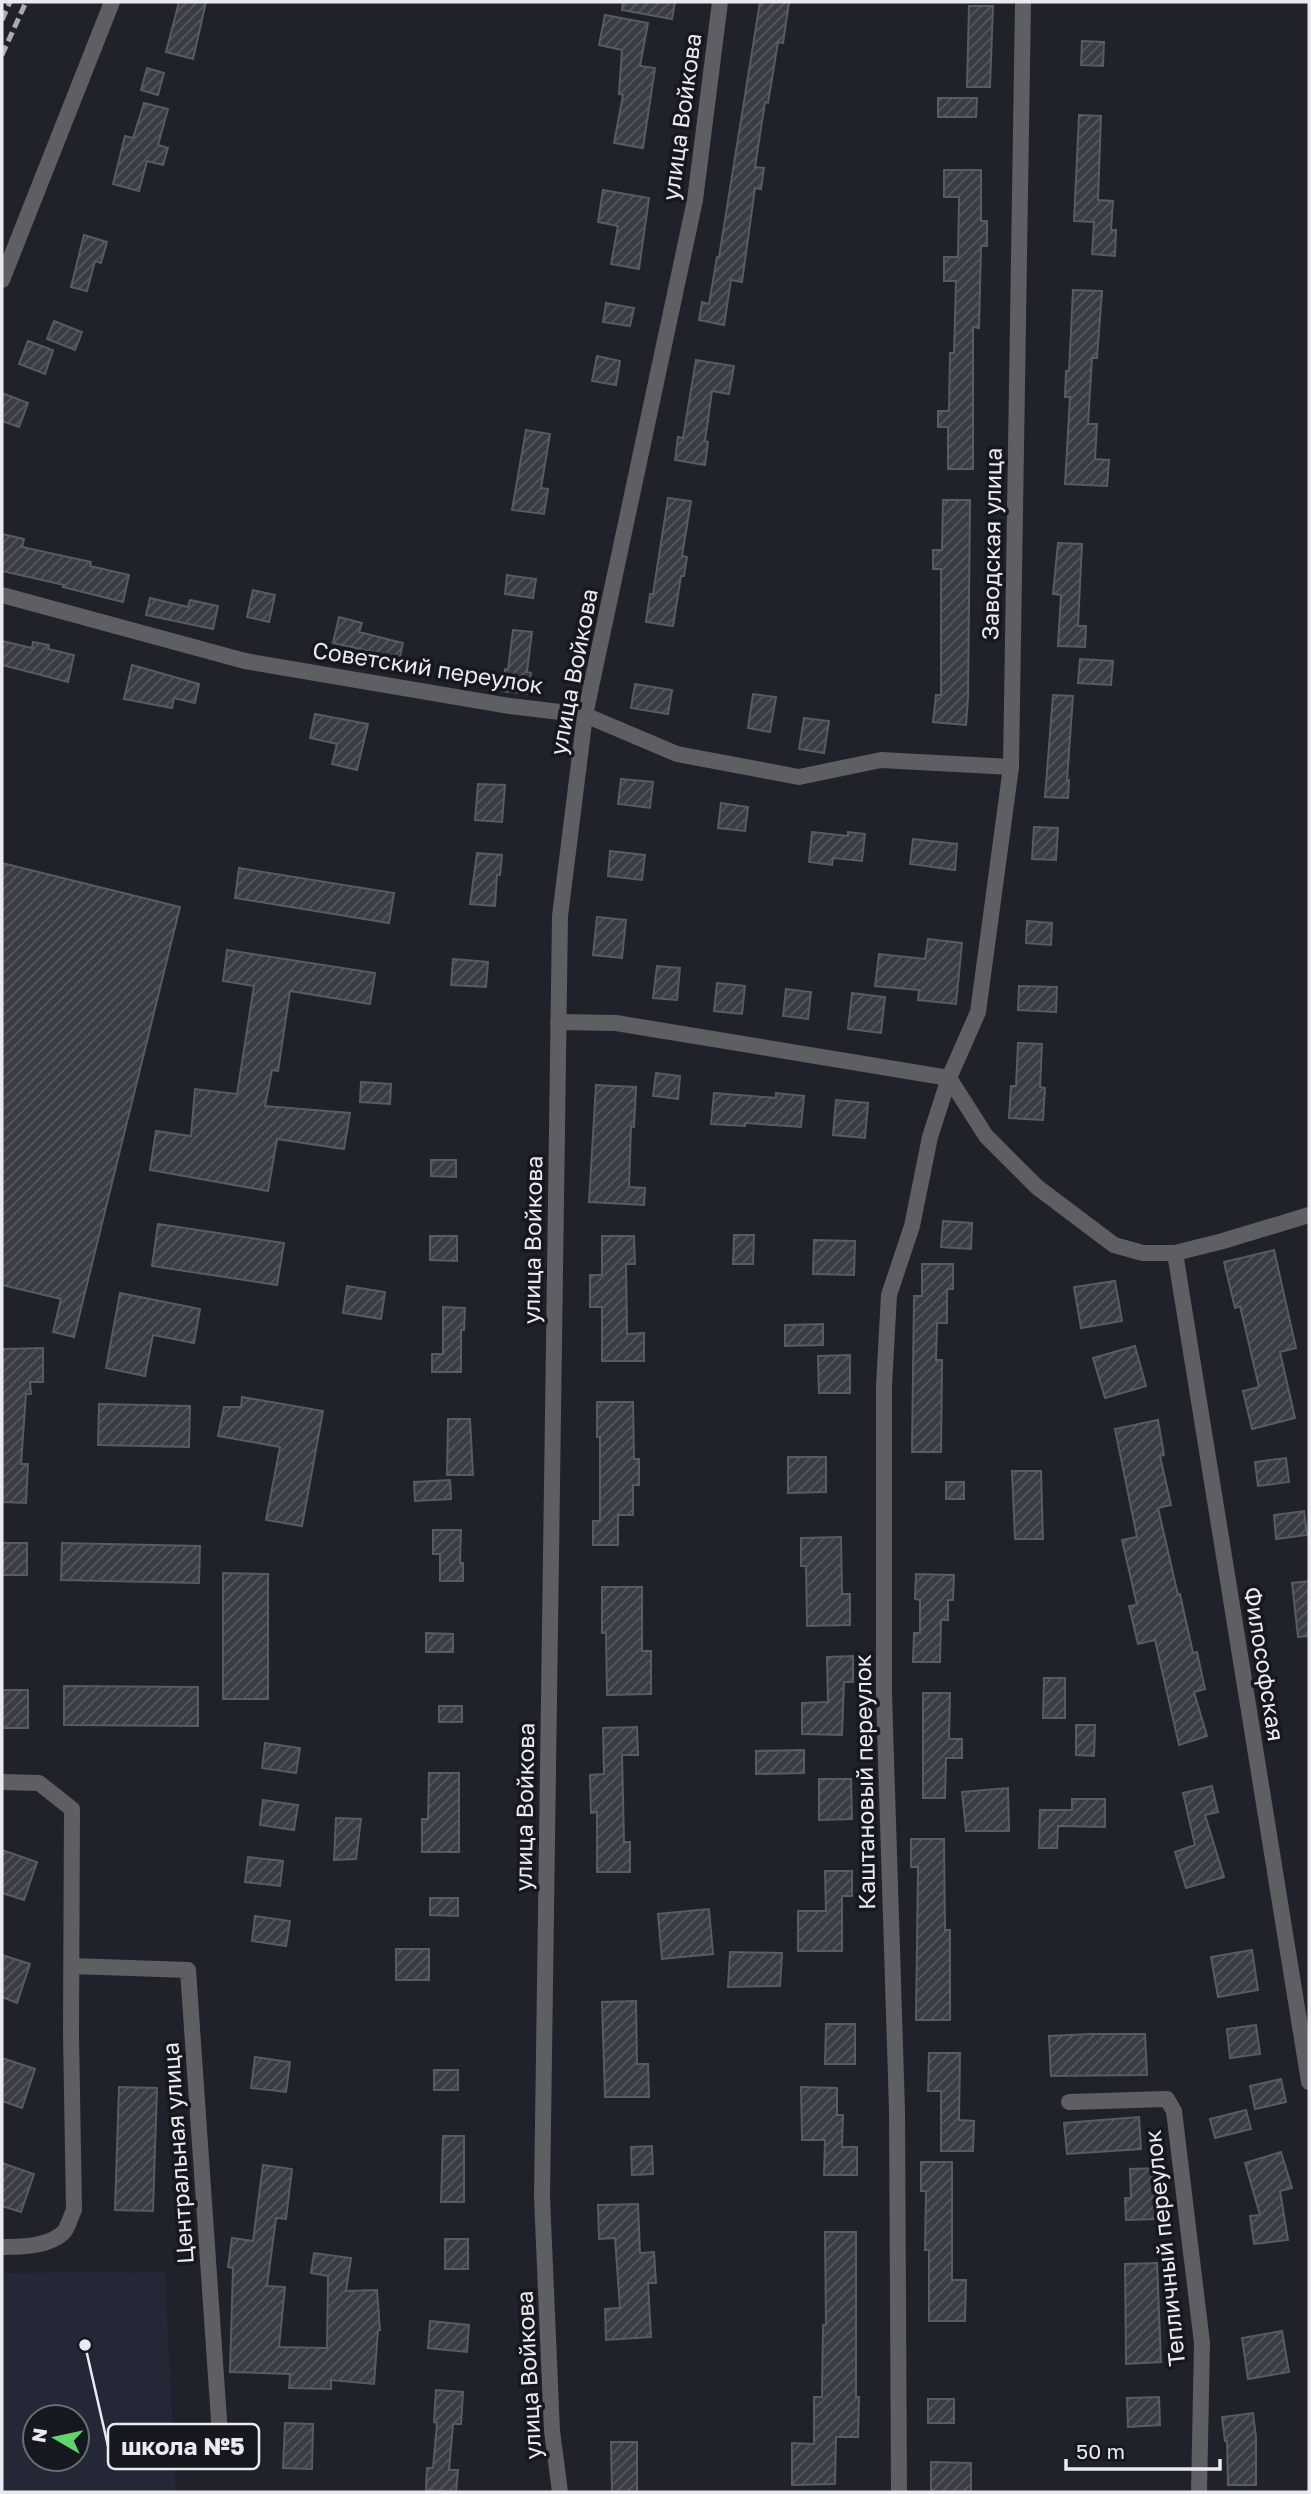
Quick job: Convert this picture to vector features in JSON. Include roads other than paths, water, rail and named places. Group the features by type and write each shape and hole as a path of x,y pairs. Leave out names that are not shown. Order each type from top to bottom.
{"street":[{"path":"2,280 112,2"},
{"name":"улица Войкова","path":"560,2492 552,2431 542,2197 560,916 585,715 695,200 720,2"},
{"name":"Заводская улица","path":"949,1078 978,1012 1011,767 1023,2"},
{"name":"Советский переулок","path":"2,595 246,661 510,706 585,715 677,754 799,777 881,760 1011,767"},
{"path":"558,1022 616,1023 949,1078 986,1136 1037,1187 1114,1245 1143,1253 1175,1252 1309,1216"},
{"name":"Каштановый переулок","path":"899,2492 897,2110 884,1694 884,1387 889,1295 912,1226 930,1137 949,1078"},
{"name":"Философская","path":"1175,1252 1309,2082"},
{"path":"2,1782 39,1783 72,1809 74,2210 64,2232 47,2241 30,2247 2,2247"},
{"name":"Центральная улица","path":"72,1966 188,1970 221,2449"},
{"name":"Тепличный переулок","path":"1069,2102 1167,2099 1174,2111 1202,2343 1199,2492"}],"railway":[{"path":"2,20 10,2"},
{"path":"2,55 26,2"}],"place":[{"name":"школа №5","path":"85,2345"}]}
